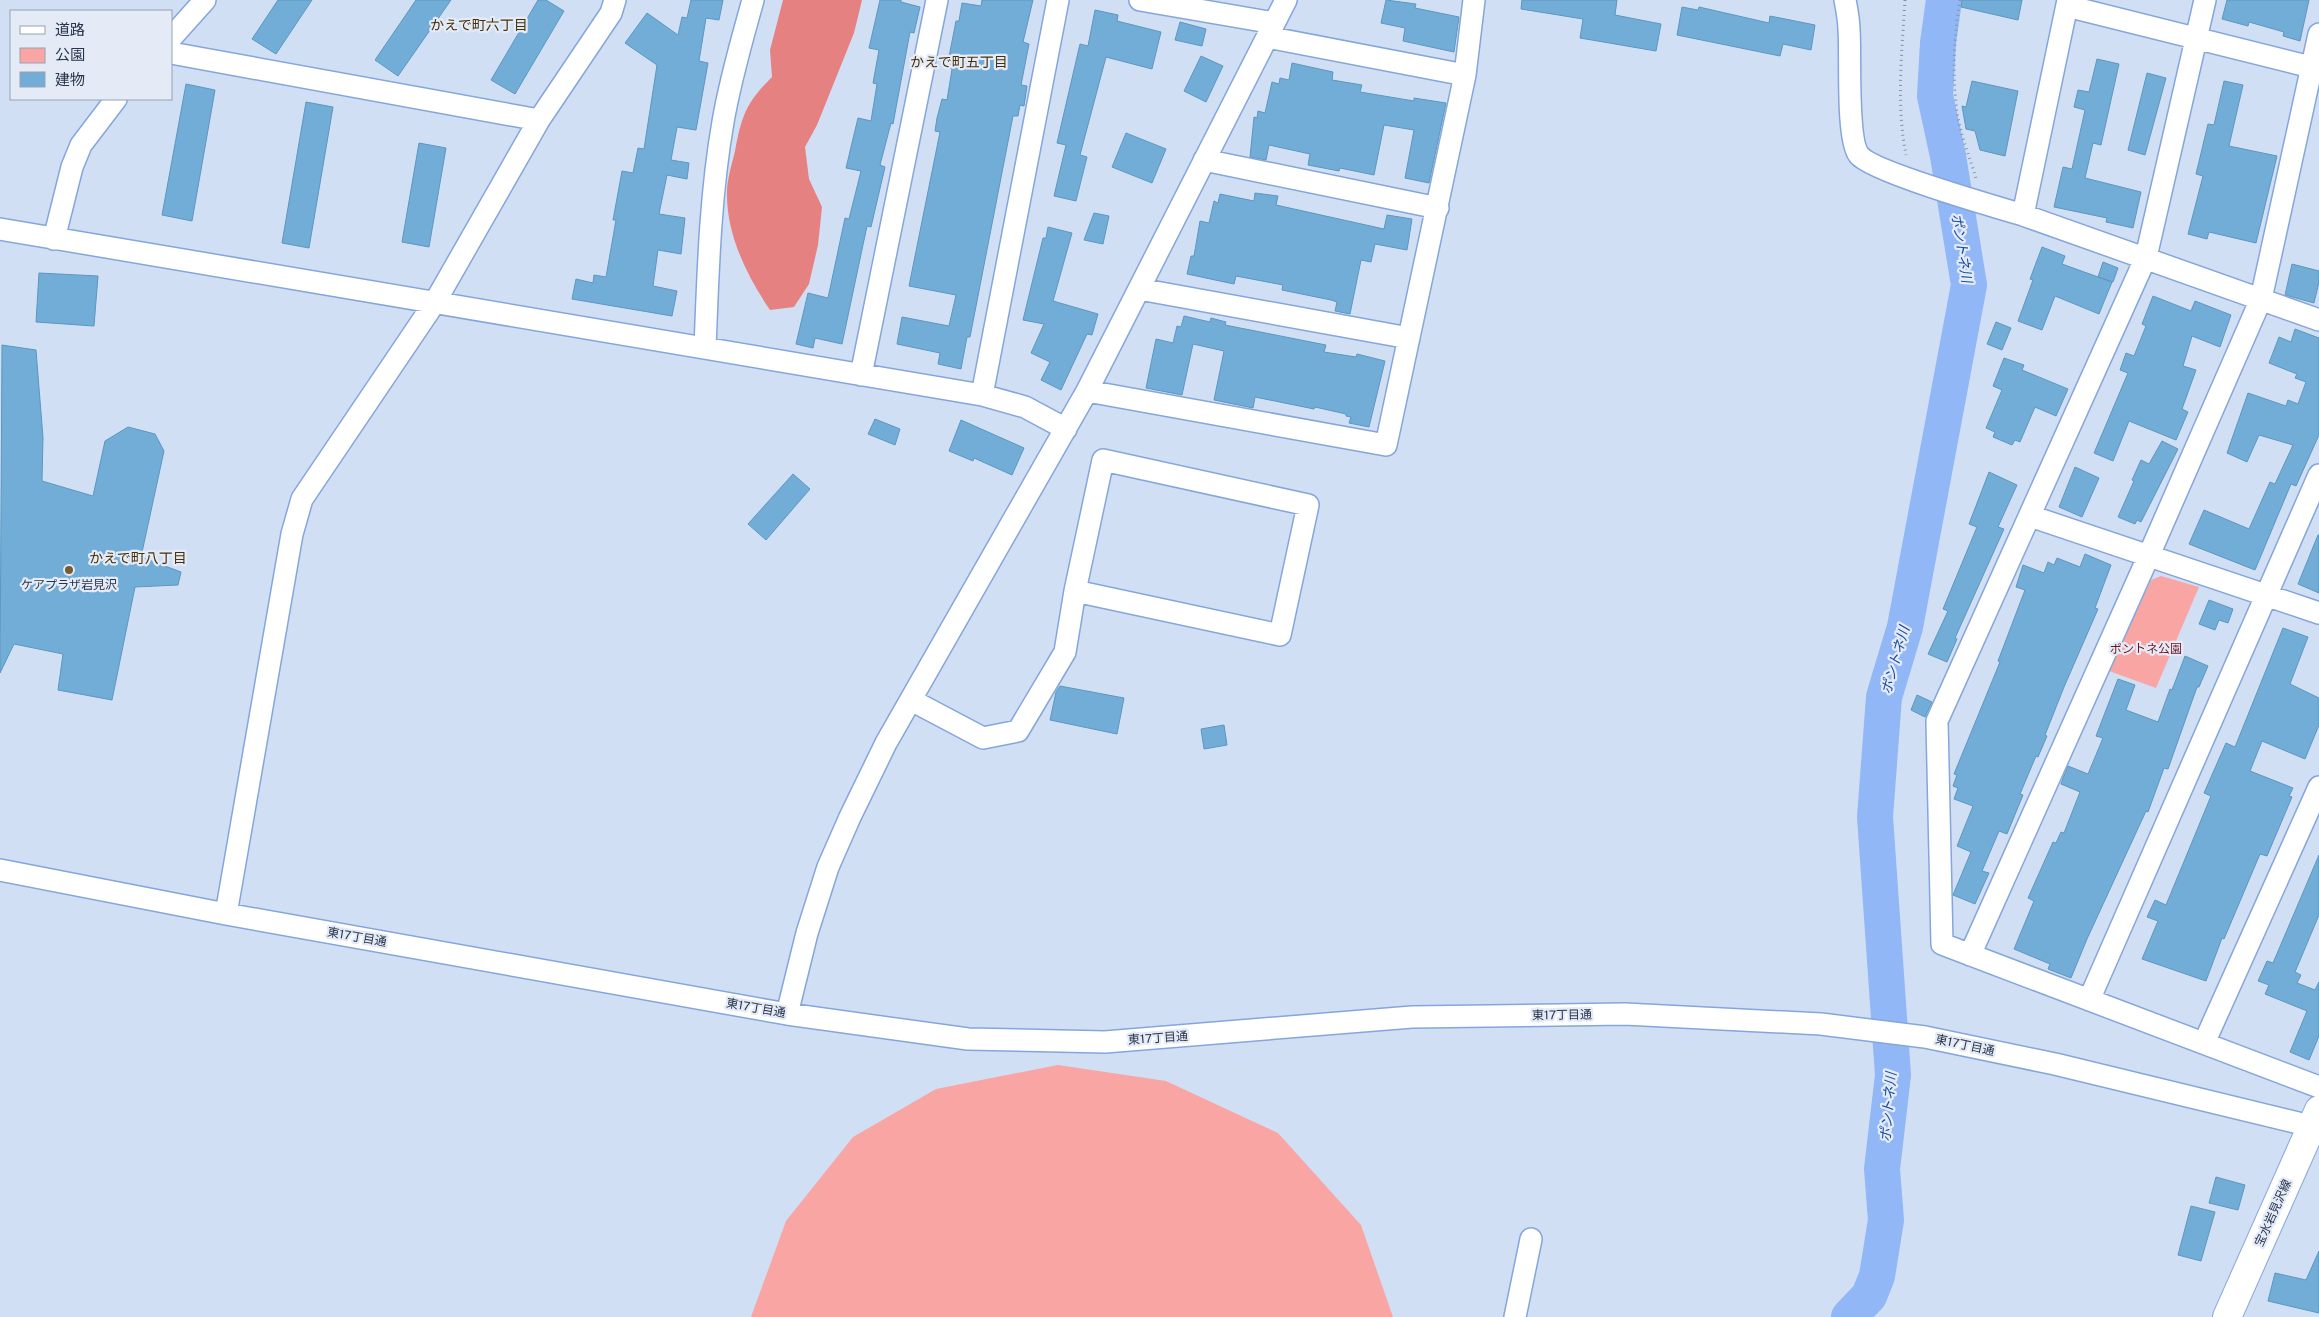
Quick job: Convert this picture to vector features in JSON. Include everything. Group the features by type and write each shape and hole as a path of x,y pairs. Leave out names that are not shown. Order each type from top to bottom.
{"main road":[{"name":"宝水岩見沢線","path":"2228,1317 2317,1121"}],"street":[{"path":"172,37 206,0"},
{"path":"226,914 292,534 302,499 435,302 539,120 611,14 615,0"},
{"path":"705,348 710,238 722,131 732,78 753,0"},
{"path":"860,375 937,0"},
{"path":"982,395 1058,0"},
{"path":"1140,0 1465,75"},
{"path":"787,1014 807,933 828,867 886,743 1066,429 1286,0"},
{"path":"1086,391 1386,445 1465,75 1474,0"},
{"path":"1845,0 1849,30 1851,124 1858,154 1868,162 1977,201 2146,257 2319,320"},
{"path":"2205,0 2146,257 1938,721 1942,944 2319,1086"},
{"path":"2023,215 2068,3 2315,68"},
{"path":"1970,955 2261,299 2315,68 2319,34"},
{"path":"172,53 539,120"},
{"path":"54,238 75,160 81,145 115,100"},
{"path":"1204,160 1438,208"},
{"path":"0,229 982,395 1025,407 1066,429"},
{"path":"1139,288 1409,338"},
{"path":"911,700 983,738 1018,731 1065,652 1075,591 1103,460 1308,505 1280,635 1075,591"},
{"path":"2088,1000 2319,476"},
{"path":"2030,516 2319,613"},
{"path":"2204,1043 2319,787"},
{"name":"東17丁目通","path":"0,870 226,914 787,1014 968,1040 1105,1042 1412,1017 1625,1014 1820,1024 1925,1037 2317,1121"},
{"path":"1515,1317 1531,1239"}],"path":[{"path":"1905,0 1900,80 1901,131 1917,180"},
{"path":"1960,0 1956,22 1955,72 1957,113 1977,201"}],"green space":[{"name":"ポントネ公園","path":"2161,576 2199,587 2156,688 2109,671 2151,580"},
{"path":"1058,1065 1166,1081 1278,1133 1361,1225 1393,1317 751,1317 786,1221 853,1137 936,1089"}],"shaded area":[{"path":"783,0 862,0 854,33 817,125 805,147 809,179 822,207 818,245 809,284 794,307 770,310 753,283 734,239 730,223 727,192 740,128 746,110 756,94 772,77 770,50"}],"building":[{"path":"278,0 312,0 276,54 252,39"},
{"path":"416,0 451,0 398,76 375,60"},
{"path":"538,0 546,0 564,11 515,94 491,80"},
{"path":"691,0 723,0 719,20 706,18 699,61 708,63 696,130 677,127 671,160 689,163 687,179 667,175 659,214 685,218 681,254 658,250 653,286 677,291 672,316 572,299 576,279 593,283 594,275 606,277 616,220 613,220 622,171 633,173 638,148 644,149 657,65 625,43 647,13 678,35 682,17 687,18"},
{"path":"880,0 901,0 901,2 920,7 914,33 910,32 893,124 891,123 880,165 885,167 871,227 867,226 842,344 815,338 813,348 796,344 808,293 828,298 845,218 849,219 861,171 846,168 858,118 871,121 877,84 873,83 879,50 869,48"},
{"path":"982,0 1033,0 1023,42 1029,44 1021,85 1027,86 1024,106 1020,105 1018,116 1013,116 970,337 967,337 961,369 938,364 940,353 897,344 902,317 949,326 956,295 909,286 940,132 935,131 937,118 942,99 947,100 952,69 947,67 956,21 959,21 962,3 981,6"},
{"path":"1386,0 1416,4 1415,8 1459,17 1454,52 1403,41 1405,28 1381,23"},
{"path":"1522,0 1617,0 1615,15 1661,24 1656,51 1580,38 1583,19 1521,9"},
{"path":"1962,0 2022,0 2018,20 1961,7"},
{"path":"2227,0 2309,0 2300,41 2283,36 2284,32 2249,22 2248,26 2222,19"},
{"path":"1682,7 1698,10 1699,7 1769,23 1770,16 1815,25 1811,50 1783,44 1780,56 1677,35"},
{"path":"1095,10 1118,15 1117,21 1161,32 1152,69 1106,57 1080,155 1087,157 1076,201 1054,196 1066,145 1057,143 1080,44 1088,46"},
{"path":"1180,22 1206,29 1202,46 1175,40"},
{"path":"1201,56 1223,66 1206,102 1184,91"},
{"path":"2097,59 2119,64 2101,145 2093,143 2085,178 2141,192 2133,228 2106,222 2107,218 2054,207 2063,167 2072,169 2085,110 2074,107 2078,90 2089,92"},
{"path":"1292,63 1333,72 1332,80 1362,85 1360,92 1414,101 1414,98 1446,103 1429,183 1405,178 1414,130 1384,125 1374,175 1340,168 1339,171 1308,165 1310,154 1269,145 1266,160 1250,157 1254,117 1257,118 1258,111 1265,113 1272,82 1279,84 1280,78 1289,80"},
{"path":"2147,73 2166,78 2145,155 2128,150"},
{"path":"1972,81 2018,91 2005,156 1980,150 1975,131 1966,129 1962,106 1966,107"},
{"path":"2224,81 2243,85 2229,146 2277,156 2256,243 2209,232 2207,239 2188,234 2203,176 2196,174 2208,124 2214,125"},
{"path":"186,84 215,90 192,221 162,215"},
{"path":"306,102 333,107 309,248 282,243"},
{"path":"1126,133 1166,149 1152,183 1112,167"},
{"path":"419,143 446,148 429,247 402,242"},
{"path":"1255,193 1278,196 1276,205 1384,229 1387,215 1412,219 1407,250 1375,244 1371,262 1361,260 1350,314 1335,311 1337,302 1282,290 1283,285 1236,276 1234,284 1187,274 1191,256 1194,256 1200,221 1209,223 1214,201 1218,203 1220,194 1254,201"},
{"path":"1094,213 1109,216 1103,244 1084,240"},
{"path":"1048,227 1072,233 1053,301 1098,314 1092,335 1087,334 1061,390 1041,380 1050,362 1031,353 1044,324 1023,320 1043,238 1046,238"},
{"path":"2042,247 2065,256 2062,264 2112,282 2099,314 2055,296 2042,330 2018,321 2033,280 2030,279"},
{"path":"2103,262 2118,268 2113,282 2098,277"},
{"path":"2292,264 2319,271 2319,282 2314,303 2285,295"},
{"path":"39,273 98,276 94,326 36,322"},
{"path":"2153,296 2191,311 2195,301 2231,315 2220,347 2192,336 2183,366 2196,370 2182,409 2188,412 2176,440 2129,421 2113,461 2094,453 2128,373 2120,370 2126,353 2134,356 2146,326 2142,324"},
{"path":"1184,316 1210,322 1211,318 1226,322 1225,325 1326,345 1324,352 1356,357 1357,354 1385,361 1369,427 1349,423 1351,417 1346,416 1346,414 1315,407 1314,409 1255,397 1253,408 1214,400 1224,351 1193,344 1182,395 1146,388 1156,339 1173,343 1177,326 1181,327"},
{"path":"1996,322 2011,328 2002,350 1987,344"},
{"path":"2295,329 2319,338 2319,435 2296,486 2291,484 2255,570 2189,544 2204,510 2249,529 2270,482 2275,484 2293,445 2259,435 2247,462 2227,453 2248,393 2286,406 2288,400 2298,404 2306,382 2295,378 2297,374 2269,363 2279,337 2291,342"},
{"name":"ケアプラザ岩見沢","path":"2,345 36,350 43,438 42,481 93,496 105,441 128,427 155,434 164,451 141,557 181,572 178,585 135,587 112,700 58,690 63,654 14,644 0,673"},
{"path":"2004,358 2024,365 2022,370 2068,389 2056,416 2035,407 2020,442 2015,440 2012,445 1993,437 1995,432 1986,428 2002,390 1993,386"},
{"path":"875,419 900,429 895,445 868,434"},
{"path":"961,420 1024,448 1012,475 974,458 973,461 949,451"},
{"path":"2162,441 2178,449 2141,522 2137,520 2135,524 2118,517 2141,460 2149,464"},
{"path":"2075,467 2099,478 2082,517 2059,507"},
{"path":"1989,472 2017,485 1998,527 2004,529 1955,638 1957,639 1947,662 1928,654 1948,611 1943,609 1977,527 1969,524"},
{"path":"793,474 810,489 766,540 748,524"},
{"path":"2319,535 2319,593 2298,584"},
{"path":"2085,554 2111,565 2095,608 2098,609 2064,687 2045,735 2047,736 2038,757 2036,756 2020,794 2023,795 2007,834 1999,831 1982,871 1989,873 1975,904 1953,895 1971,852 1957,846 1973,806 1954,799 1958,788 1953,786 1957,775 1954,774 2000,662 1998,661 2025,590 2016,587 2023,565 2044,573 2048,562 2054,565 2057,558 2080,567"},
{"path":"2209,600 2233,609 2228,623 2219,620 2215,630 2199,624"},
{"path":"2283,628 2308,637 2290,684 2319,698 2319,725 2305,759 2262,741 2250,771 2293,788 2289,796 2292,797 2267,856 2260,854 2224,939 2222,938 2206,981 2142,959 2158,921 2147,917 2155,900 2166,905 2211,796 2204,793 2226,743 2235,747"},
{"path":"2185,656 2208,666 2199,687 2197,687 2168,769 2164,768 2148,812 2146,811 2071,978 2048,969 2050,964 2014,949 2034,901 2028,898 2053,842 2056,843 2061,832 2064,833 2080,792 2061,784 2068,766 2088,774 2103,738 2096,736 2118,679 2135,685 2126,710 2158,722"},
{"path":"1060,686 1124,698 1117,734 1050,720 1056,692"},
{"path":"1917,695 1932,702 1925,717 1911,710"},
{"path":"1224,725 1227,745 1204,749 1201,729"},
{"path":"2319,855 2319,915 2295,972 2301,975 2297,983 2315,990 2319,982 2319,1036 2309,1060 2290,1052 2307,1011 2265,994 2269,985 2258,981 2267,961 2273,963"},
{"path":"2216,1177 2245,1185 2238,1210 2209,1203"},
{"path":"2191,1206 2215,1212 2201,1261 2178,1255"},
{"path":"2319,1251 2319,1313 2268,1301 2275,1273 2306,1280"}],"waterway":[{"name":"ポントネ川","path":"1849,1317 1869,1296 1877,1276 1886,1220 1882,1169 1893,1075 1875,817 1884,697 1905,627 1969,285 1948,156 1935,96 1938,43 1944,0"}],"place":[{"name":"ケアプラザ岩見沢","path":"69,570"}],"district":[{"name":"かえで町六丁目","path":"479,25"},
{"name":"かえで町五丁目","path":"959,62"},
{"name":"かえで町八丁目","path":"138,558"}]}
